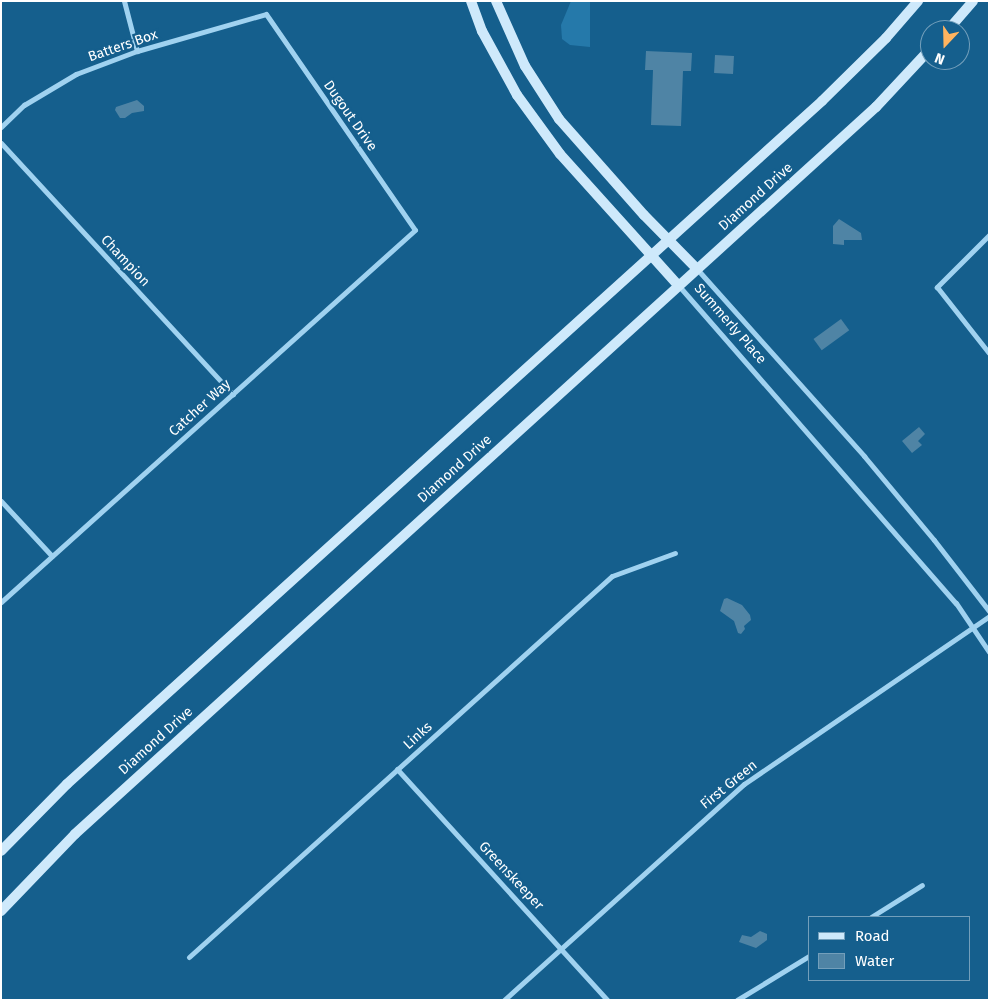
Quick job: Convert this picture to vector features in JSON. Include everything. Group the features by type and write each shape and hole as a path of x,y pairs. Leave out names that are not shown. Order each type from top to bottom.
{"street":[{"path":"124,1 137,51"},
{"name":"Summerly Place","path":"471,1 482,31 517,94 560,154 678,285 956,604 989,652"},
{"name":"Summerly Place","path":"496,1 525,66 559,119 669,241 696,268 864,456 934,540 989,611"},
{"name":"Diamond Drive","path":"1,851 68,784 828,95 886,38 918,1"},
{"path":"956,20 972,1"},
{"name":"Batters Box","path":"1,127 24,105 76,74 137,51 266,14"},
{"name":"Dugout Drive","path":"266,14 415,230"},
{"name":"Diamond Drive","path":"1,911 75,834 696,268 876,107 920,60"},
{"name":"Champion","path":"1,143 233,394"},
{"name":"Catcher Way","path":"1,602 415,230"},
{"path":"989,235 937,287 989,353"},
{"path":"1,501 52,556"},
{"name":"Links","path":"189,957 612,576 675,554"},
{"name":"First Green","path":"504,1000 744,784 989,616"},
{"name":"Greenskeeper","path":"397,769 562,948 606,1000"},
{"path":"873,916 922,885"},
{"path":"737,1000 808,957"}],"shaded area":[{"path":"571,1 590,1 590,47 570,45 562,39 561,25"}],"water":[{"path":"646,51 692,53 691,71 683,71 681,126 651,125 653,70 645,70"},
{"path":"715,55 734,56 733,74 714,73"},
{"path":"137,100 144,106 144,111 120,118 115,110 116,107"},
{"path":"839,219 861,233 862,240 844,240 844,245 833,244 833,226"},
{"path":"841,319 849,330 822,350 813,339"},
{"path":"919,427 925,434 918,441 922,445 912,453 902,441"},
{"path":"727,598 742,605 750,615 751,620 744,626 745,629 741,634 738,633 734,621 720,611 724,599"},
{"path":"760,931 767,934 767,940 756,948 739,942 742,935 751,937"}]}
